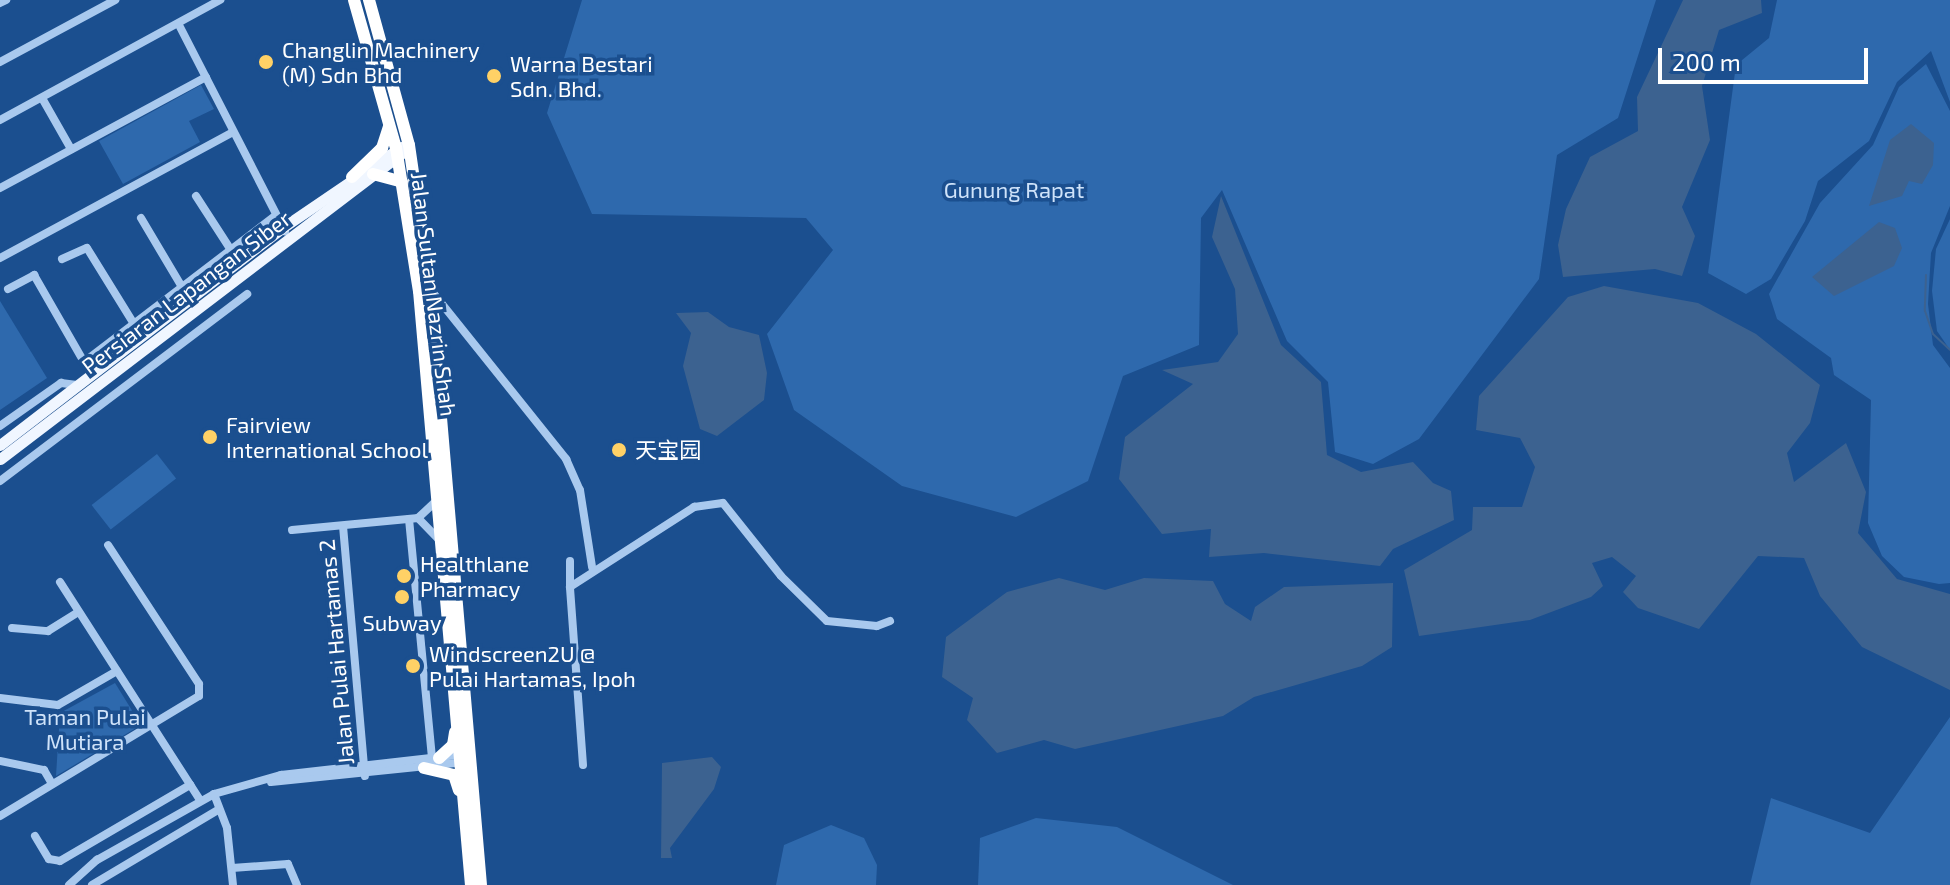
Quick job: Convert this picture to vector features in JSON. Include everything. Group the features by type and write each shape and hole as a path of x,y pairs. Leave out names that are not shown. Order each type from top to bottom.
{"highway":[{"name":"Jalan Sultan Nazrin Shah","path":"354,0 396,153 424,290 441,546 453,669 467,758 471,878"},
{"name":"Jalan Sultan Nazrin Shah","path":"369,0 409,145 481,885"},
{"path":"352,177 382,148 389,127"},
{"path":"373,174 402,182"},
{"path":"453,669 455,738 432,762 458,780 471,878"}],"main road":[{"path":"396,153 409,145"},
{"name":"Persiaran Lapangan Siber","path":"0,445 81,385 97,379 291,238 396,153"},
{"name":"Persiaran Lapangan Siber","path":"0,459 282,228 352,177 396,153"}],"street":[{"path":"0,3 6,0"},
{"path":"0,62 115,0"},
{"path":"0,120 220,0"},
{"path":"179,25 275,216 291,238"},
{"path":"0,188 206,77"},
{"path":"42,98 71,149"},
{"path":"0,258 233,132"},
{"path":"196,196 231,250"},
{"path":"8,289 34,275 84,362 275,216"},
{"path":"141,218 182,287"},
{"path":"62,259 87,248 134,324"},
{"path":"424,290 566,459 580,490 592,567"},
{"path":"0,481 247,294"},
{"path":"0,426 61,383 81,385"},
{"path":"292,530 414,518 437,500"},
{"path":"570,587 592,567 608,568 713,501 723,503 781,576 827,621 877,626 890,621"},
{"path":"414,518 441,546"},
{"path":"414,518 432,762"},
{"name":"Jalan Pulai Hartamas 2","path":"343,526 365,771"},
{"path":"0,816 152,725 201,690 108,545"},
{"path":"570,561 583,765"},
{"path":"60,582 200,800"},
{"path":"12,628 48,631 79,612"},
{"path":"0,698 58,705 117,671"},
{"path":"432,762 467,758"},
{"path":"69,885 76,873 214,794 270,782 281,775 365,771 467,758"},
{"path":"0,761 44,770 52,784"},
{"path":"35,836 49,859 60,861 190,785"},
{"path":"214,794 232,868 231,885"},
{"path":"92,885 218,810"},
{"path":"121,827 129,841"},
{"path":"232,868 288,864 297,885"}],"green space":[{"name":"Gunung Rapat","path":"582,0 1656,0 1618,118 1557,155 1539,279 1419,439 1373,464 1335,452 1328,382 1287,341 1222,190 1201,218 1199,345 1123,376 1088,481 1016,517 902,486 794,410 767,334 833,250 806,218 592,214 547,113"},
{"path":"1777,0 1950,0 1950,102 1931,51 1897,82 1869,141 1818,181 1805,221 1771,279 1746,294 1708,273 1736,65 1769,38"},
{"path":"1926,64 1950,111 1950,206 1931,253 1928,304 1933,345 1950,368 1950,583 1939,584 1904,577 1882,556 1868,523 1871,400 1834,375 1831,358 1777,319 1769,294 1820,203 1873,145 1899,87"},
{"path":"201,85 214,109 189,121 200,142 123,184 99,141"},
{"path":"1950,219 1950,350 1937,331 1932,291 1936,249"},
{"path":"0,301 47,378 0,410"},
{"path":"157,454 176,478 111,530 92,505"},
{"name":"Taman Pulai Mutiara","path":"115,683 141,725 56,776 60,713"},
{"path":"1950,717 1950,885 1750,885 1771,798 1870,833"},
{"path":"1036,818 1117,827 1233,885 978,885 980,838"},
{"path":"831,825 864,838 877,865 876,885 776,885 784,845"}],"shaded area":[{"path":"1683,0 1761,0 1762,13 1719,30 1702,86 1710,140 1682,207 1695,236 1682,276 1655,269 1563,277 1558,245 1566,209 1590,157 1638,131 1637,97"},
{"path":"1911,124 1934,143 1933,165 1922,184 1909,181 1902,196 1869,206 1890,140"},
{"path":"1221,196 1281,345 1321,382 1327,455 1361,472 1413,462 1433,483 1451,491 1454,520 1393,549 1380,566 1264,553 1209,557 1211,529 1162,534 1119,479 1125,437 1193,384 1162,370 1218,362 1238,334 1235,289 1212,237"},
{"path":"1879,222 1895,228 1902,248 1894,266 1834,296 1812,277"},
{"path":"1604,286 1698,303 1756,334 1820,385 1810,423 1787,453 1794,482 1846,443 1866,492 1858,533 1897,579 1950,594 1950,690 1862,647 1820,596 1804,558 1758,556 1699,629 1638,608 1623,592 1636,576 1612,557 1592,563 1603,586 1591,597 1530,620 1419,636 1404,570 1472,530 1473,507 1522,507 1535,467 1520,438 1476,430 1479,396 1568,297"},
{"path":"708,312 729,327 759,335 767,373 764,400 717,436 700,429 683,366 691,333 676,313"},
{"path":"1059,578 1105,590 1144,578 1213,581 1225,604 1251,621 1255,607 1284,587 1393,583 1392,647 1362,666 1254,697 1223,716 1075,749 1044,740 997,753 967,720 973,698 942,677 946,637 1007,592"},
{"path":"712,757 721,767 714,789 670,848 672,858 661,858 662,763"}],"waterway":[{"path":"1926,275 1925,311 1933,334 1950,350"}],"place":[{"name":"Changlin Machinery (M) Sdn Bhd","path":"266,62"},
{"name":"Warna Bestari Sdn. Bhd.","path":"494,76"},
{"name":"Fairview International School","path":"210,437"},
{"name":"天宝园","path":"619,450"},
{"name":"Healthlane Pharmacy","path":"404,576"},
{"name":"Subway","path":"402,597"},
{"name":"Windscreen2U @ Pulai Hartamas, Ipoh","path":"413,666"}]}
